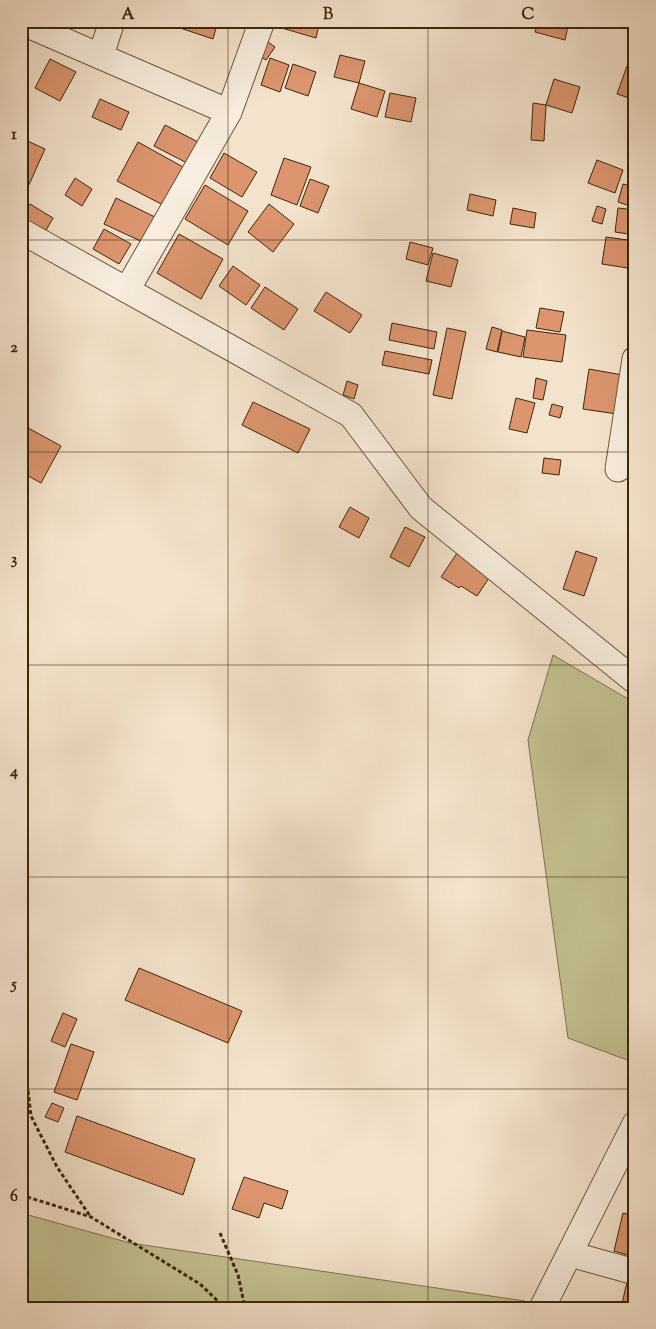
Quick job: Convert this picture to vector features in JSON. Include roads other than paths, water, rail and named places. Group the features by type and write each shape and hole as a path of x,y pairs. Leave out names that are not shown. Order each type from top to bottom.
{"street":[{"path":"101,55 112,21"},
{"path":"127,290 229,112 262,21"},
{"path":"21,22 229,112"},
{"path":"21,231 351,415 421,508 635,681"},
{"path":"618,469 635,359"},
{"path":"542,1308 635,1124"},
{"path":"570,1254 635,1272"}]}
